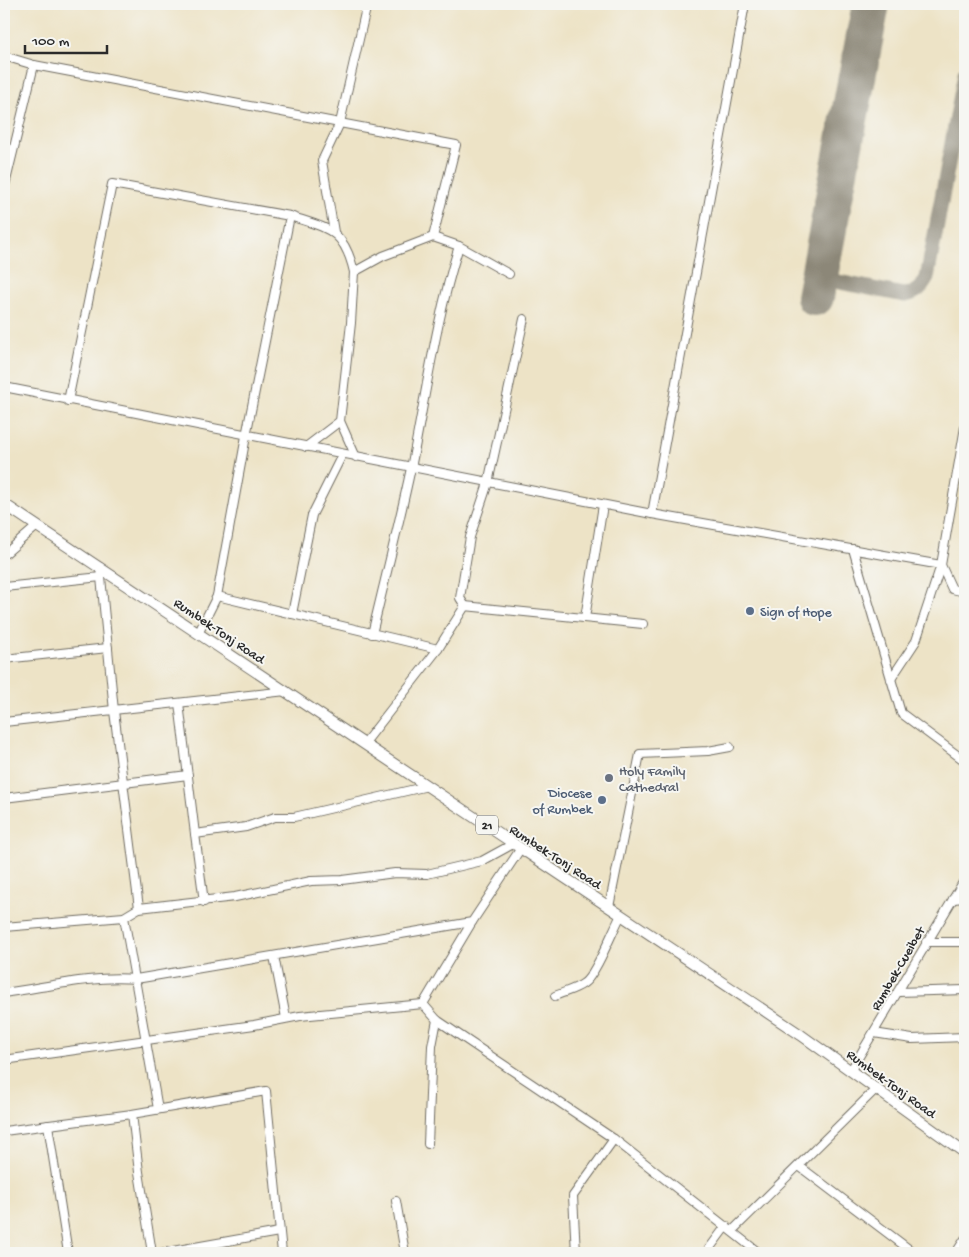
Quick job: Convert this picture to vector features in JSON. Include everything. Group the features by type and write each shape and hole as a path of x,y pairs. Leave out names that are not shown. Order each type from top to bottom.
{"main road":[{"name":"Rumbek-Tonj Road","path":"4,504 100,572 200,632 851,1070 965,1153"}],"street":[{"path":"356,457 340,421 351,322 354,272 349,252 334,232 322,161 340,123 367,4"},
{"path":"652,514 746,4"},
{"path":"4,56 34,65 456,145 434,237"},
{"path":"4,189 34,65"},
{"path":"68,401 112,184 290,216 334,232"},
{"path":"200,632 217,596 246,436 290,216"},
{"path":"354,272 392,252 434,237 459,246 509,274"},
{"path":"372,634 411,468 443,304 459,246"},
{"path":"465,606 460,598 470,537 488,483 524,320"},
{"path":"4,387 603,505 941,565"},
{"path":"306,447 340,421"},
{"path":"891,679 916,641 941,565 965,427"},
{"path":"292,614 312,516 342,455"},
{"path":"585,618 603,505"},
{"path":"4,552 6,553 37,526"},
{"path":"853,550 902,713 965,761"},
{"path":"941,565 952,590 965,592"},
{"path":"4,587 100,572 114,711 139,908"},
{"path":"217,596 438,649"},
{"path":"465,606 643,624"},
{"path":"364,744 438,649 465,606"},
{"path":"4,659 108,648"},
{"path":"4,722 286,691"},
{"path":"179,704 204,902"},
{"path":"609,907 640,754 730,747"},
{"path":"4,798 188,775"},
{"path":"195,834 246,827 275,817 294,817 428,786"},
{"path":"4,927 124,918 139,908 204,902 311,881 342,880 395,873 427,874 482,861 517,846"},
{"path":"423,1004 517,846"},
{"name":"Rumbek-Cueibet","path":"851,1070 965,879"},
{"path":"953,899 965,898"},
{"path":"555,996 585,983 595,969 608,938 621,915"},
{"path":"124,918 158,1109"},
{"path":"4,993 80,980 114,977 136,979 472,922"},
{"path":"926,942 965,942"},
{"path":"274,956 286,1018"},
{"path":"898,992 965,990"},
{"path":"4,1060 286,1018 423,1004"},
{"path":"423,1004 437,1020 614,1139 759,1253"},
{"path":"428,1144 432,1046 437,1020"},
{"path":"874,1033 912,1038 965,1037"},
{"path":"706,1253 729,1228 799,1166 876,1088"},
{"path":"4,1131 132,1114 266,1091 282,1253"},
{"path":"132,1114 152,1253"},
{"path":"48,1125 68,1253"},
{"path":"576,1253 573,1196 614,1139"},
{"path":"799,1166 914,1253"},
{"path":"396,1201 405,1253"},
{"path":"161,1253 279,1232"},
{"path":"956,1253 965,1239"}],"taxiway":[{"path":"819,278 904,295 915,292 923,285 927,278 965,73"}],"runway":[{"path":"815,297 871,4"}],"place":[{"name":"Sign of Hope","path":"750,611"},
{"name":"Holy Family Cathedral","path":"609,778"},
{"name":"Diocese of Rumbek","path":"602,800"}]}
